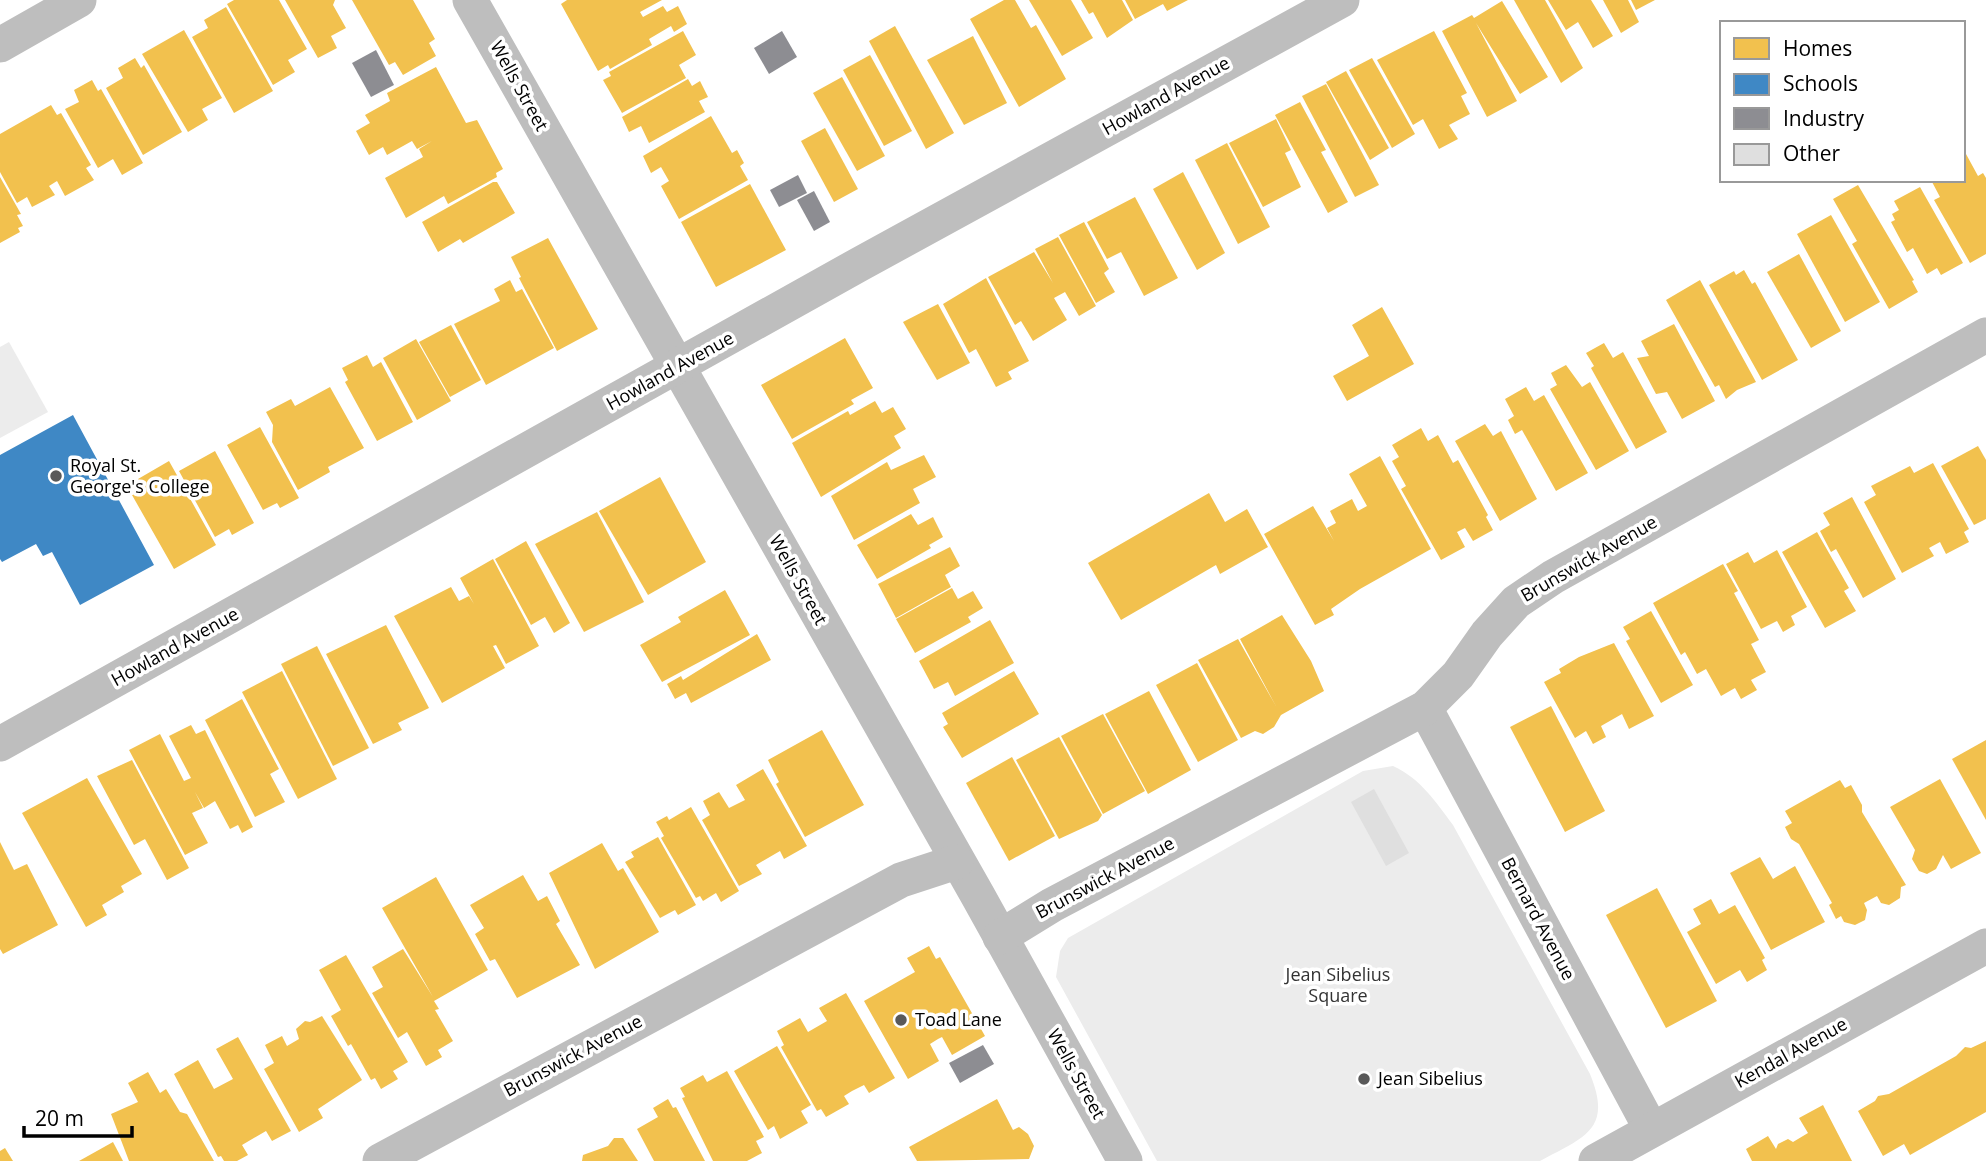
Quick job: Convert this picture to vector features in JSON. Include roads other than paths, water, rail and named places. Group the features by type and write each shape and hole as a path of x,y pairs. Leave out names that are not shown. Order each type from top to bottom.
{"street":[{"path":"0,45 79,0"},
{"name":"Wells Street","path":"470,0 1125,1161"},
{"name":"Howland Avenue","path":"0,744 1342,0"},
{"name":"Brunswick Avenue","path":"1000,937 1052,905 1425,708 1458,675 1487,634 1516,602 1553,577 1986,335"},
{"name":"Bernard Avenue","path":"1425,708 1651,1129"},
{"name":"Brunswick Avenue","path":"380,1161 901,880 956,862"},
{"name":"Kendal Avenue","path":"1596,1161 1986,946"}],"place":[{"name":"Royal St. George's College","path":"56,476"},
{"name":"Toad Lane","path":"901,1020"},
{"name":"Jean Sibelius","path":"1364,1079"}],"park label":[{"name":"Jean Sibelius Square","path":"1338,985"}]}
